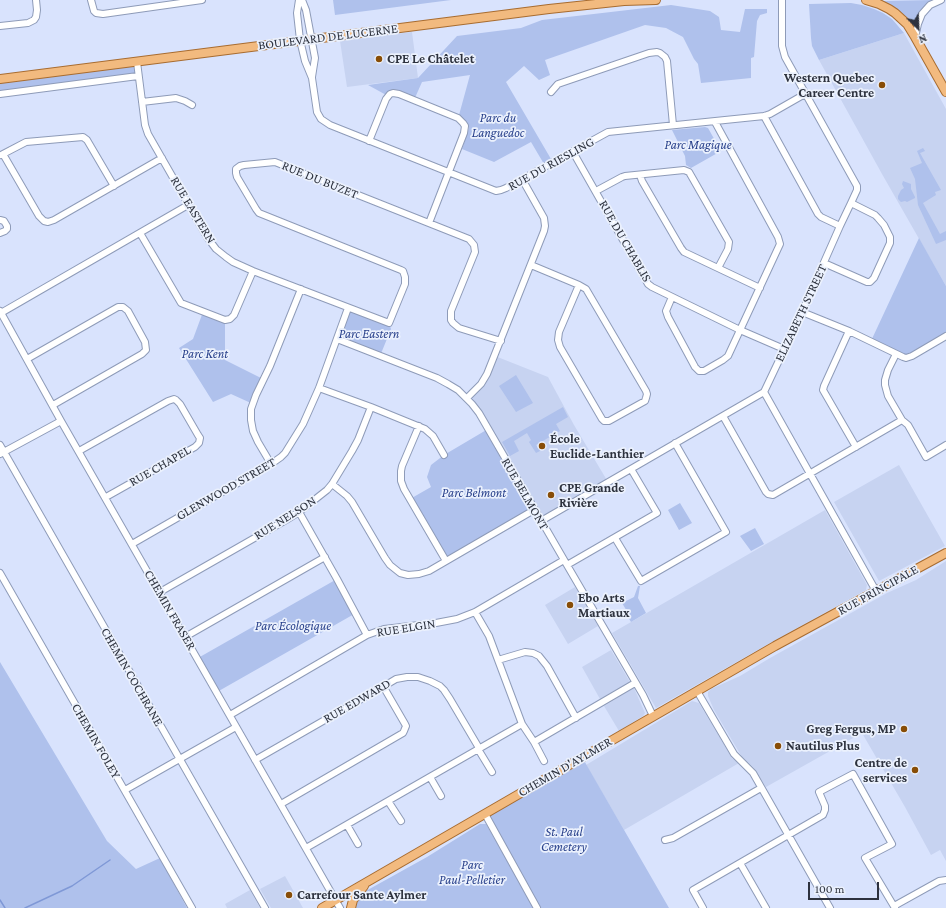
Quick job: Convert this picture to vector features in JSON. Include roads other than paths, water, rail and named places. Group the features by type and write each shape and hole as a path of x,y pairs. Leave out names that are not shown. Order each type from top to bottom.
{"main road":[{"name":"BOULEVARD DE LUCERNE","path":"0,79 549,9 616,2 656,0"},
{"path":"866,0 884,6 895,13 907,24 946,92"},
{"name":"RUE PRINCIPALE","path":"809,627 946,552"},
{"name":"CHEMIN D'AYLMER","path":"322,908 809,627"},
{"path":"351,908 356,896 369,881"}],"street":[{"path":"0,26 28,23 34,20 37,10 36,0"},
{"path":"91,0 94,11 96,13 103,14 202,0"},
{"name":"RUE DU RIESLING","path":"301,0 306,10 315,58 312,78"},
{"name":"RUE DU RIESLING","path":"301,0 297,13 300,40 312,78 316,108 321,119 330,125 496,191 506,188 608,132 764,116 805,94"},
{"name":"ELIZABETH STREET","path":"764,392 857,190 857,186 787,62 783,52 782,0"},
{"path":"915,37 922,14 930,5 942,0"},
{"path":"551,92 558,84 649,53 657,52 662,54 667,61 673,125"},
{"name":"RUE EASTERN","path":"137,62 146,130 188,205 216,249 226,258 253,271 389,324"},
{"path":"0,94 138,76"},
{"path":"369,140 386,99 393,93 399,94 458,118 463,123 465,126 464,133 429,223"},
{"path":"142,102 176,98 192,105"},
{"path":"764,116 818,214 840,226"},
{"path":"672,297 666,310 666,314 695,367 699,371 704,371 728,356 779,247 780,240 715,122"},
{"path":"114,186 87,140 83,136 26,142 1,155 39,216 44,221 48,222 54,220 114,186 162,158"},
{"name":"RUE DU CHABLIS","path":"573,152 648,284 740,330 784,349"},
{"name":"RUE DU BUZET","path":"389,324 405,284 403,271 399,268 259,213 237,177 236,169 244,164 275,162 469,239 475,248 474,255 452,311 451,320 459,328 501,341"},
{"path":"596,192 622,177 640,174 687,171 729,242 728,249 718,268"},
{"path":"640,174 642,181 680,248 688,254 760,288"},
{"path":"467,398 484,380 495,356 544,231 544,218 522,179"},
{"path":"824,263 870,282 874,278 890,243 890,237 884,225 878,218 851,203"},
{"path":"0,312 188,205"},
{"path":"0,220 4,221 7,226 5,231 0,233"},
{"path":"140,233 181,303 225,320 230,319 234,315 253,271"},
{"path":"531,265 579,285 586,289 647,394 645,401 609,421 604,421 602,419 560,347 558,340 559,332 579,285"},
{"path":"271,464 253,431 251,409 301,289"},
{"path":"27,359 118,307 123,307 128,311 146,344 146,350 142,354 53,405"},
{"name":"GLENWOOD STREET","path":"132,544 281,457 303,424 319,388 348,308"},
{"name":"CHEMIN FRASER","path":"0,312 340,908"},
{"path":"802,312 849,331 903,357 909,358 945,338"},
{"path":"849,331 823,390 856,447"},
{"name":"RUE BELMONT","path":"337,339 437,378 462,393 467,398 479,413 653,716"},
{"path":"896,354 885,380 888,396 902,420 908,425 926,457 946,445"},
{"path":"319,388 419,426 430,433 444,455"},
{"path":"541,521 764,392 876,590"},
{"name":"RUE CHAPEL","path":"79,451 174,399 180,404 200,438 199,443 195,447 106,497"},
{"name":"RUE NELSON","path":"160,592 299,512 327,490 352,452 371,407"},
{"path":"723,416 768,494 773,495 902,420"},
{"path":"2,453 61,421"},
{"path":"419,426 402,466 401,480 402,485 446,561"},
{"path":"615,538 641,581 726,532 675,443"},
{"name":"CHEMIN COCHRANE","path":"0,445 2,453 265,908"},
{"name":"RUE ELGIN","path":"230,715 368,634 384,629 452,621 475,612 615,538 657,513 631,469"},
{"path":"332,484 343,492 352,502 387,562 396,571 408,575 429,571 534,510"},
{"path":"299,512 368,634"},
{"path":"185,637 325,557"},
{"name":"CHEMIN FOLEY","path":"0,573 192,908"},
{"path":"475,612 489,636 522,724 544,761"},
{"path":"498,660 525,652 533,653 539,656 547,666 576,718"},
{"name":"RUE EDWARD","path":"255,760 383,686 396,679 406,677 424,679 440,686 444,690 492,772"},
{"path":"534,742 635,683"},
{"path":"280,804 403,733 406,726 383,686"},
{"path":"697,691 734,754 753,773 830,908"},
{"path":"306,848 522,724"},
{"path":"125,790 236,727"},
{"path":"703,908 693,890 823,815 825,806 819,792 853,774 892,844 865,858 894,907 939,881 946,880"},
{"path":"430,777 441,796"},
{"path":"665,840 673,838 761,788"},
{"path":"388,801 401,821"},
{"path":"484,814 537,908"},
{"path":"347,825 358,844"},
{"path":"740,863 766,908"}],"waterway":[{"path":"25,908 72,886 110,860"},
{"path":"0,900 5,908"}],"place":[{"name":"CPE Le Châtelet","path":"379,59"},
{"name":"Western Quebec Career Centre","path":"882,85"},
{"name":"École Euclide-Lanthier","path":"542,446"},
{"name":"CPE Grande Rivière","path":"551,495"},
{"name":"Ebo Arts Martiaux","path":"570,605"},
{"name":"Greg Fergus, MP","path":"904,729"},
{"name":"Nautilus Plus","path":"778,746"},
{"name":"Centre de services","path":"915,770"},
{"name":"Carrefour Sante Aylmer","path":"289,895"}],"park label":[{"name":"Parc du Languedoc","path":"498,126"},
{"name":"Parc Magique","path":"698,145"},
{"name":"Parc Eastern","path":"369,334"},
{"name":"Parc Kent","path":"205,354"},
{"name":"Parc Belmont","path":"474,493"},
{"name":"Parc Écologique","path":"293,626"},
{"name":"St. Paul Cemetery","path":"564,840"},
{"name":"Parc Paul-Pelletier","path":"472,872"}]}
